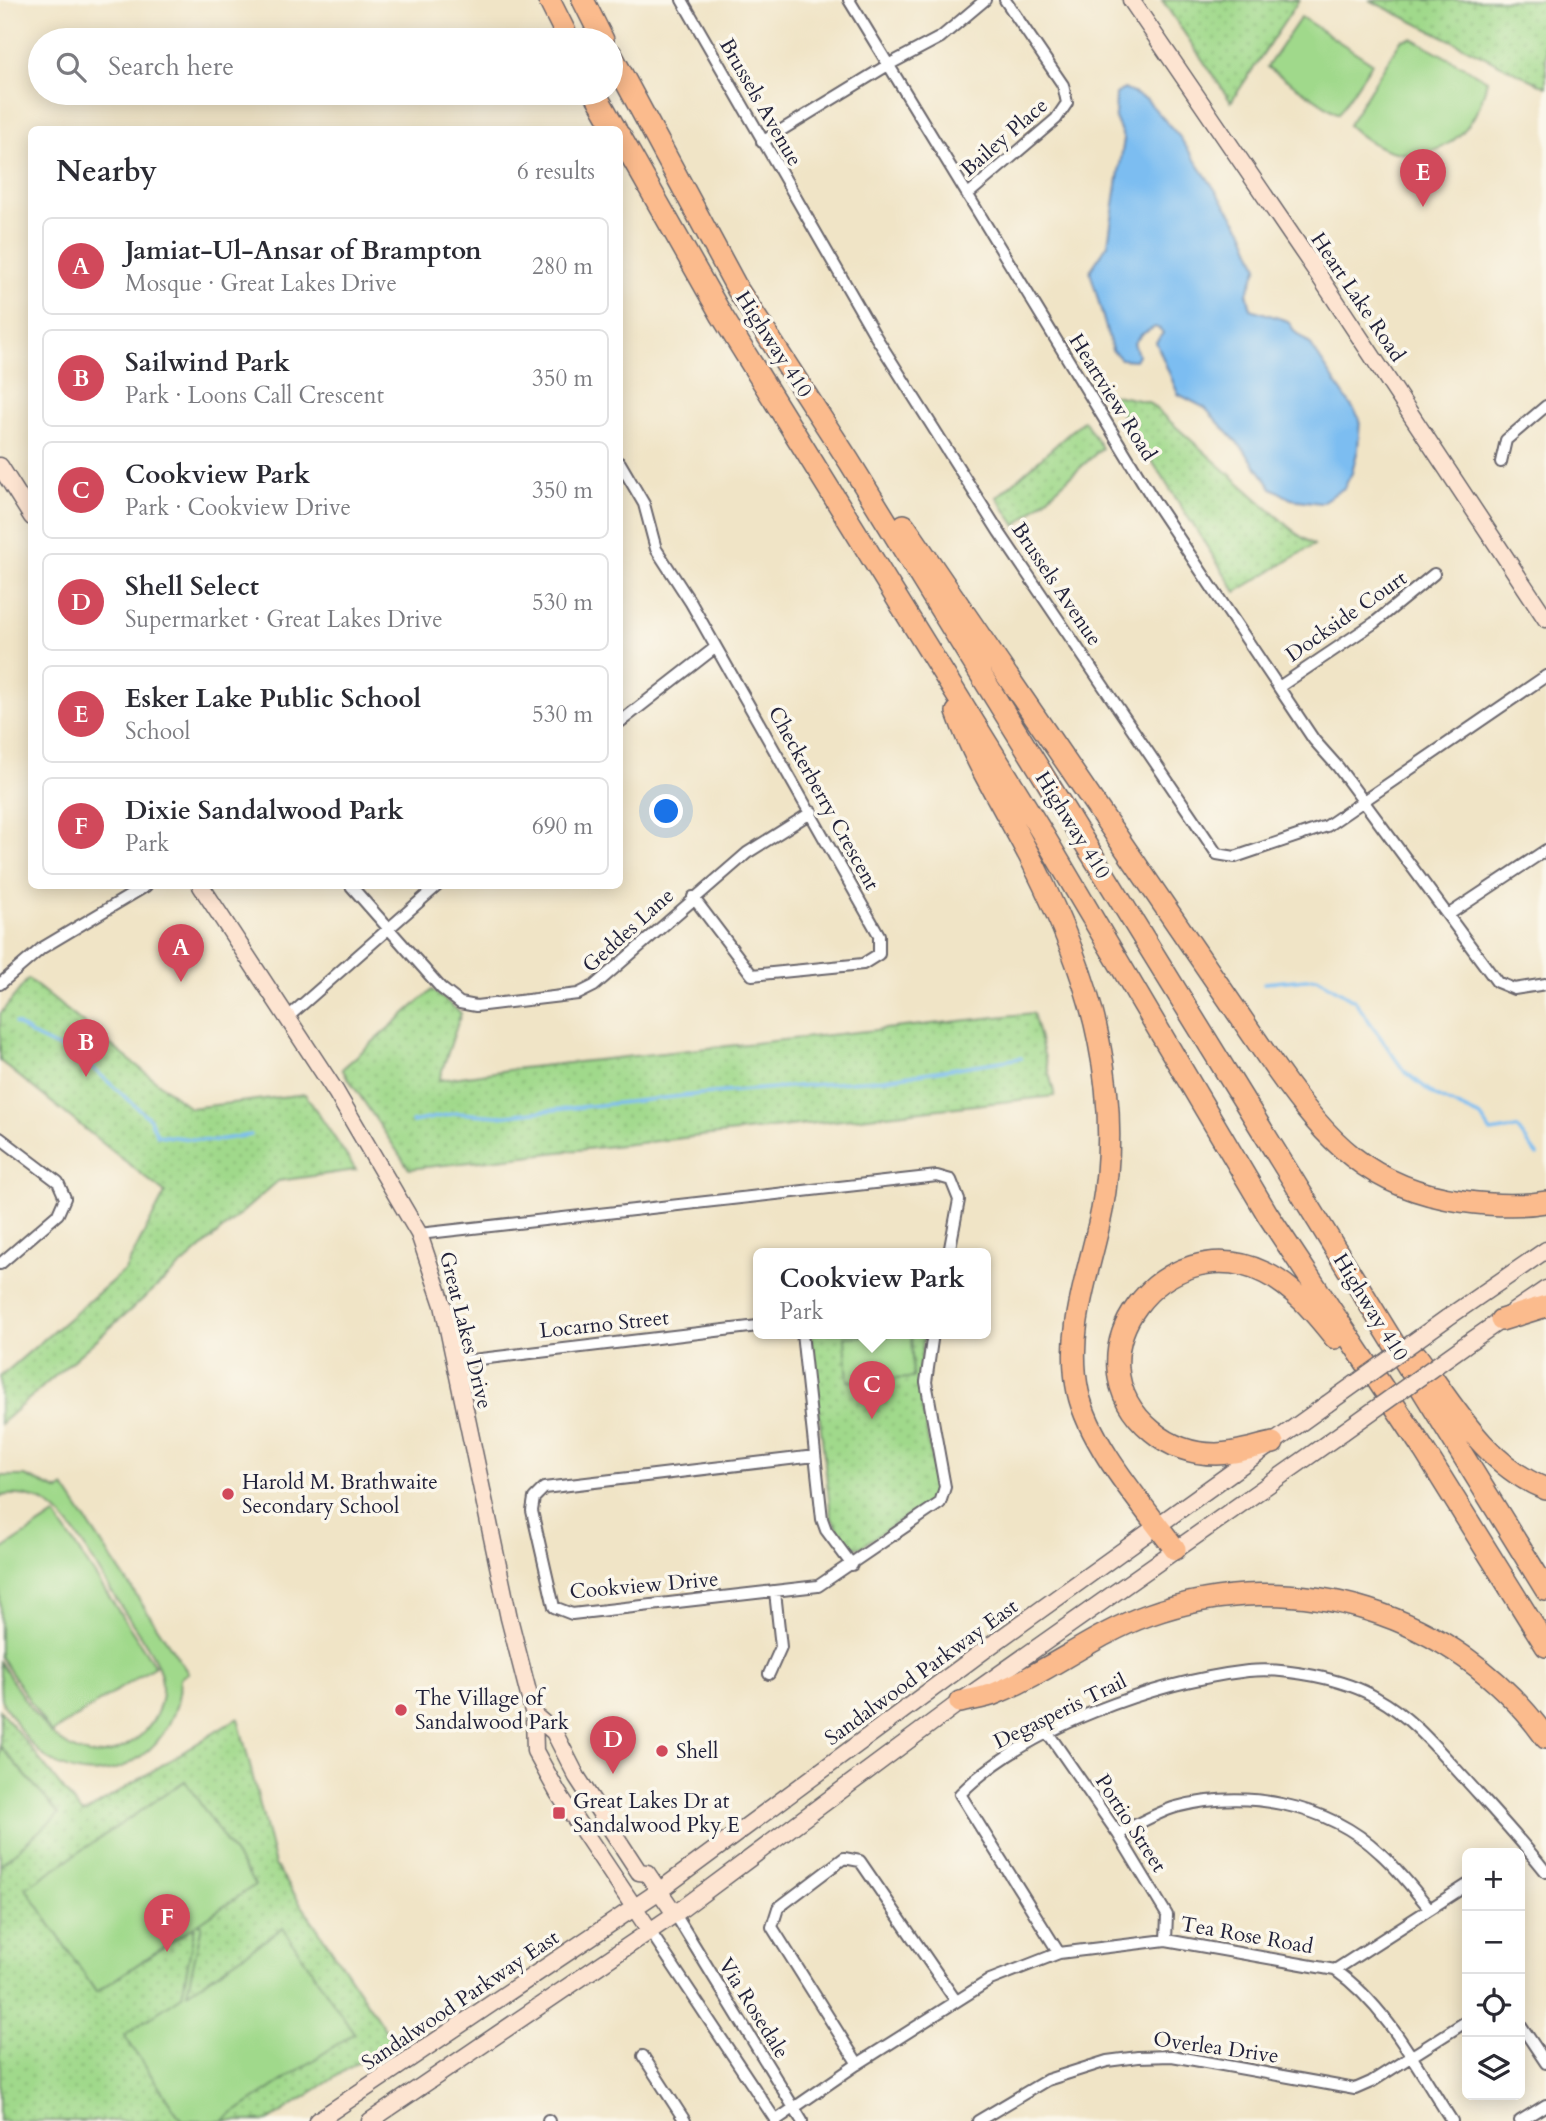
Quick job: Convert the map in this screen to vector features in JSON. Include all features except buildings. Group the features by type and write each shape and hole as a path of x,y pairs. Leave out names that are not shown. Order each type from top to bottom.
{"highway":[{"path":"549,0 563,28"},
{"path":"583,0 597,28"},
{"name":"Highway 410","path":"623,76 738,290 849,461 1546,1590"},
{"path":"602,105 614,126"},
{"name":"Highway 410","path":"623,141 722,316 942,671 1268,1215 1424,1450 1546,1646"},
{"path":"849,461 888,502 1276,1069 1328,1136 1367,1170 1425,1195 1488,1204 1546,1202"},
{"path":"942,671 970,748 1033,864 1069,943 1099,1042 1107,1100 1109,1155 1102,1209 1076,1319 1074,1355 1079,1394 1091,1426 1120,1474 1174,1549"},
{"path":"1273,1443 1229,1454 1194,1453 1178,1448 1160,1437 1138,1418 1124,1391 1119,1371 1120,1343 1132,1312 1152,1287 1181,1270 1210,1263 1236,1264 1275,1279 1316,1314 1401,1432 1424,1450"},
{"path":"1501,1320 1546,1306"},
{"path":"1380,1320 1402,1335 1478,1440 1504,1465 1526,1481 1546,1489"},
{"path":"960,1702 995,1694 1099,1637 1147,1615 1203,1600 1281,1594 1350,1605 1425,1632 1455,1649 1494,1678 1528,1713 1546,1738"}],"main road":[{"name":"Heart Lake Road","path":"1131,0 1546,619"},
{"path":"0,466 28,511"},
{"name":"Great Lakes Drive","path":"203,889 350,1115 419,1234 438,1285 509,1619 534,1714 535,1751 558,1793 650,1931"},
{"name":"Sandalwood Parkway East","path":"317,2121 659,1891 990,1646 1546,1250"},
{"path":"370,2121 675,1914 960,1702 1546,1289"},
{"name":"Great Lakes Drive","path":"534,1714 554,1732 606,1823 639,1872 647,1873 675,1914"}],"street":[{"name":"Brussels Avenue","path":"682,0 876,337 999,532 1212,849 1224,856 1235,857 1313,833 1546,677"},
{"name":"Heartview Road","path":"849,0 1156,504 1314,740 1497,982 1514,989 1546,984"},
{"path":"762,142 888,65 941,37 985,0"},
{"name":"Bailey Place","path":"967,195 1056,118 1067,103 1063,85 1004,0"},
{"path":"1502,462 1506,440 1546,406"},
{"name":"Checkerberry Crescent","path":"623,468 644,504 656,549 812,812 879,935 878,954 872,960 752,975 694,897"},
{"name":"Dockside Court","path":"1279,687 1374,624 1434,573"},
{"path":"623,720 716,647"},
{"name":"Geddes Lane","path":"354,889 449,996 476,1006 588,991 747,853 812,812"},
{"path":"1448,915 1546,850"},
{"path":"0,984 42,948 141,889"},
{"path":"287,1018 434,889"},
{"path":"0,1138 58,1182 65,1198 58,1214 0,1264"},
{"path":"419,1234 937,1176 951,1180 959,1200 950,1248"},
{"name":"Locarno Street","path":"455,1362 753,1327"},
{"path":"803,1339 822,1519 826,1530 852,1565"},
{"name":"Cookview Drive","path":"815,1456 551,1485 538,1492 531,1504 554,1607 565,1614 818,1586 940,1503 944,1496 926,1382 932,1339"},
{"path":"769,1674 781,1647 775,1592"},
{"name":"Degasperis Trail","path":"1059,1953 960,1794 986,1770 1048,1733 1140,1693 1250,1671 1318,1676 1375,1696 1412,1721 1520,1848"},
{"name":"Portio Street","path":"1048,1733 1118,1834 1167,1915 1166,1940"},
{"path":"1118,1834 1173,1808 1214,1799 1259,1800 1308,1810 1349,1829 1379,1852 1430,1909"},
{"name":"Degasperis Trail","path":"1525,1853 1546,1872"},
{"path":"858,2064 772,1922 778,1908 844,1858 852,1857 862,1864 956,2001"},
{"path":"1335,1970 1462,1888"},
{"name":"Via Rosedale","path":"675,1914 802,2121"},
{"name":"Via Rosedale","path":"650,1931 776,2121"},
{"name":"Tea Rose Road","path":"776,2121 956,2001 1019,1967 1059,1953 1166,1940 1335,1970 1358,1986 1411,2058 1452,2121"},
{"name":"Overlea Drive","path":"978,2121 1047,2080 1107,2061 1172,2056 1355,2089 1411,2058 1462,2024"},
{"path":"1525,2032 1546,2063"},
{"path":"643,2056 685,2121"},
{"path":"1520,2121 1546,2105"}],"green space":[{"path":"1162,0 1299,0 1231,102"},
{"path":"1369,0 1546,0 1546,87"},
{"path":"1301,17 1372,63 1338,114 1267,67"},
{"path":"1412,38 1487,80 1479,106 1467,127 1451,142 1433,151 1412,154 1391,151 1369,141 1348,125 1401,40"},
{"path":"1109,394 1148,402 1297,534 1314,545 1236,592"},
{"path":"1084,420 1102,448 1016,526 997,497"},
{"path":"28,979 190,1108 305,1094 356,1170 278,1181 0,1424 0,1377 125,1270 165,1193 0,1061 0,1014"},
{"path":"432,990 461,1013 439,1080 522,1068 1033,1013 1055,1096 409,1169 342,1069"},
{"path":"812,1339 923,1339 918,1383 937,1490 931,1500 859,1548 847,1545 831,1517"},
{"path":"845,1339 911,1339 913,1378 848,1381"},
{"path":"0,1476 25,1476 59,1491 64,1487 188,1673 180,1678 177,1702 169,1724 156,1743 139,1758 119,1768 97,1772 74,1770 51,1761 27,1738 1,1699 0,1662 24,1700 54,1736 71,1748 90,1754 111,1752 141,1735 158,1709 162,1686 159,1669 151,1653 69,1526 51,1507 39,1500 20,1495 0,1496"},
{"path":"55,1515 155,1666 51,1733 0,1656 0,1551"},
{"path":"0,1710 83,1814 238,1718 275,1865 392,2040 268,2121 0,2121"},
{"path":"0,1746 59,1814 0,1865"},
{"path":"185,1781 255,1885 198,1924 202,1925 187,1993 283,1928 354,2033 222,2121 182,2121 124,2035 182,1996 195,1926 96,1992 26,1888"}],"water":[{"path":"1124,89 1146,99 1179,136 1243,231 1258,267 1247,293 1251,309 1288,321 1295,332 1310,344 1360,419 1358,449 1352,473 1344,488 1320,503 1291,499 1272,488 1244,450 1205,408 1178,394 1156,342 1163,333 1160,329 1155,327 1142,334 1134,343 1138,355 1135,360 1121,359 1112,350 1090,271 1108,244 1124,139 1115,118 1116,94"}],"waterway":[{"path":"1264,983 1317,978 1355,1001 1404,1071 1436,1096 1481,1117 1491,1132 1517,1128 1537,1155"},
{"path":"15,1023 36,1037 76,1056 96,1071 150,1119 157,1135 210,1141 251,1135"},
{"path":"412,1122 457,1113 498,1116 701,1094 885,1079 1021,1058"}],"place":[{"name":"Esker Lake Public School","path":"1423,207"},
{"name":"Jamiat-Ul-Ansar of Brampton","path":"181,982"},
{"name":"Sailwind Park","path":"86,1077"},
{"name":"Cookview Park","path":"872,1419"},
{"name":"Harold M. Brathwaite Secondary School","path":"228,1494"},
{"name":"The Village of Sandalwood Park","path":"401,1710"},
{"name":"Shell","path":"662,1751"},
{"name":"Shell Select","path":"613,1774"},
{"name":"Great Lakes Dr at Sandalwood Pky E","path":"559,1813"},
{"name":"Dixie Sandalwood Park","path":"167,1952"}]}
